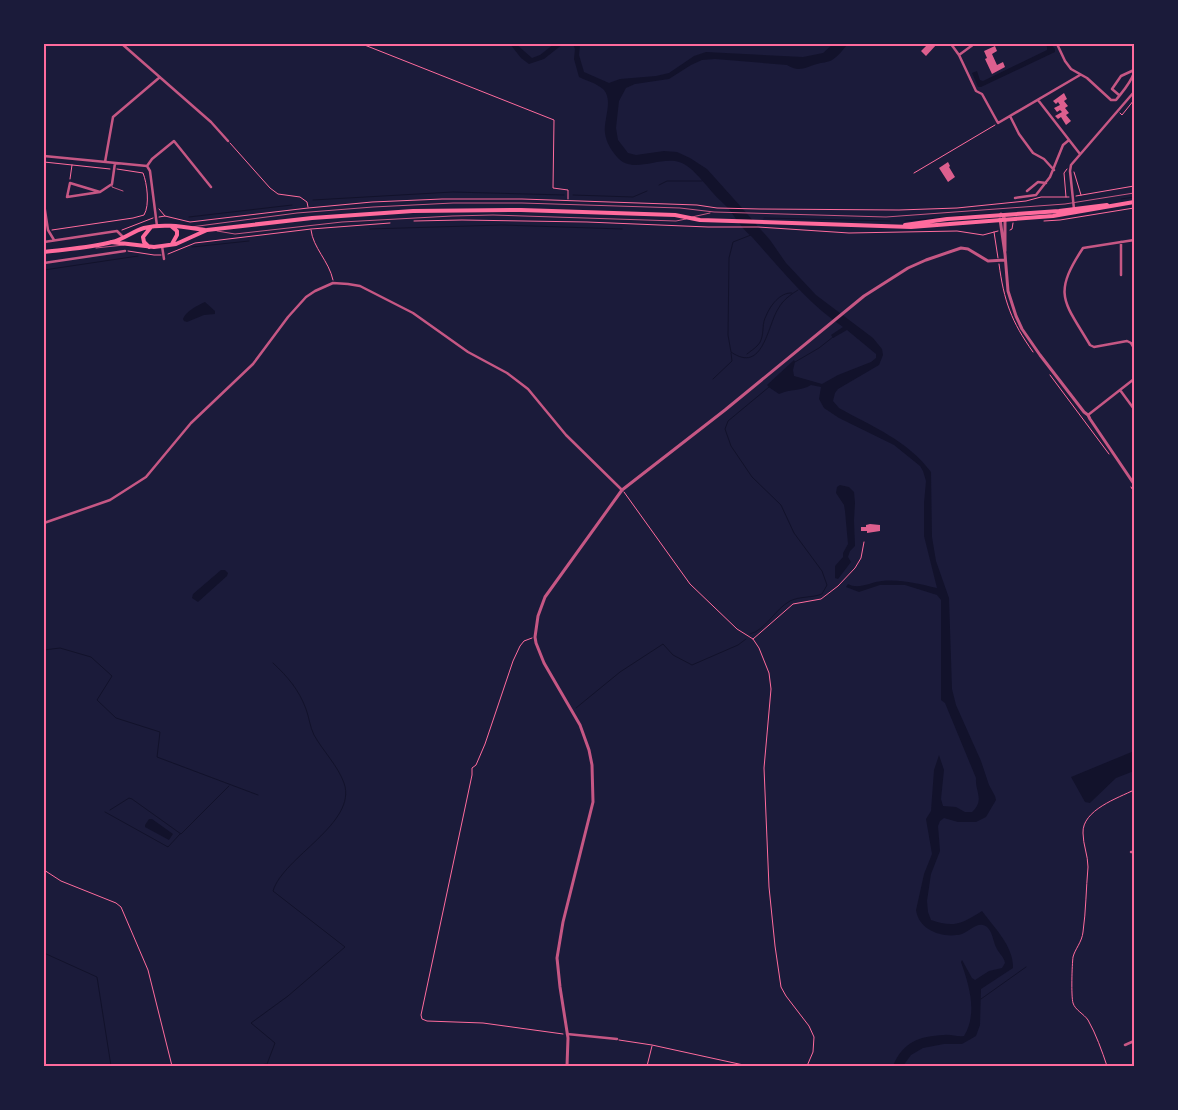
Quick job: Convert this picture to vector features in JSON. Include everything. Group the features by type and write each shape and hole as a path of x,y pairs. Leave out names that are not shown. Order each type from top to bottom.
{"main road":[{"path":"44,252 111,242 125,238 142,229 157,226 170,225 214,230 312,218 413,211 521,210 675,215 700,220 738,222 911,227 1000,220 1134,202"},
{"path":"900,226 1001,214 1076,211"},
{"path":"170,225 176,231 177,236 170,245"},
{"path":"149,247 144,242 143,237 151,227"},
{"path":"111,242 149,247 170,245 207,230"}],"street":[{"path":"122,44 211,122 228,141"},
{"path":"951,44 959,55 976,91 982,94 998,123 1080,75"},
{"path":"959,55 974,44"},
{"path":"1057,44 1064,61 1071,69 1087,78 1111,100 1116,100 1130,82 1134,72"},
{"path":"1119,95 1112,89 1121,76 1134,72"},
{"path":"105,162 113,117 160,77"},
{"path":"1076,211 1073,203 1071,165 1134,92"},
{"path":"1038,100 1080,155"},
{"path":"1010,116 1019,134 1033,153 1044,159 1054,170"},
{"path":"1015,198 1036,195 1054,170 1063,145 1069,140"},
{"path":"147,166 152,159 174,141 211,187"},
{"path":"44,156 147,166"},
{"path":"100,192 70,183 67,197 100,192 112,184 114,164"},
{"path":"147,166 150,171 157,226"},
{"path":"1024,197 1025,191 1038,182 1046,183"},
{"path":"44,204 48,230 54,240"},
{"path":"1001,214 1005,219 1005,260 1008,291 1022,329 1040,355 1088,415 1134,484"},
{"path":"1001,214 1000,220 1005,254"},
{"path":"44,242 117,231 118,234 125,238"},
{"path":"1134,240 1083,248 1064,282 1065,303 1092,346 1126,341 1131,343 1134,348"},
{"path":"1121,242 1121,275"},
{"path":"162,246 164,259"},
{"path":"567,1066 567,1034 557,958 563,922 594,802 592,765 589,750 580,725 544,663 535,637 538,616 545,597 622,490 725,410 864,296 892,278 926,260 965,248 988,261 1005,260"},
{"path":"44,263 125,251"},
{"path":"44,523 110,500 146,477 191,423 253,364 288,317 306,297 315,291 333,284 360,286 413,313 468,352 507,373 528,389 566,434 622,490"},
{"path":"1088,415 1134,379"},
{"path":"1120,390 1134,409"},
{"path":"567,1034 617,1039"},
{"path":"1125,1045 1134,1041"}],"lane":[{"path":"112,184 112,187 124,190"},
{"path":"187,228 196,225 297,213 374,206 453,203 522,203 680,208 731,213 886,217 1073,203 1134,193"},
{"path":"691,218 714,212"},
{"path":"88,246 101,248 130,244"}],"path":[{"path":"362,44 554,120 553,188 568,190 568,200"},
{"path":"1118,111 1122,114 1134,100"},
{"path":"914,173 998,123"},
{"path":"117,231 126,230 150,219 165,216 190,222 308,208 305,200 300,197 278,194 270,188 228,141"},
{"path":"70,183 72,160"},
{"path":"1071,165 1082,195 1134,186"},
{"path":"727,208 938,209 998,205 1031,201 1041,197 1066,198 1064,173"},
{"path":"155,206 165,216"},
{"path":"1054,221 1134,208"},
{"path":"48,230 142,216"},
{"path":"413,221 521,220 698,227 742,226 849,233 958,231 979,235 994,231 998,260"},
{"path":"192,244 311,229 394,222"},
{"path":"1012,229 1013,224"},
{"path":"311,229 313,240 327,262 333,284"},
{"path":"125,251 139,252"},
{"path":"622,490 690,584 737,629 753,640 759,648 769,673 771,689 764,768 767,859 775,946 781,987 814,1036 813,1052 807,1066"},
{"path":"753,640 793,604 821,599 838,586 855,568 861,558 864,542"},
{"path":"535,637 524,641 513,660 485,744 476,765 472,768 472,776 420,1015 422,1019 427,1021 483,1023 567,1034"},
{"path":"1107,1066 1088,1020 1076,1009 1072,1002 1073,963 1074,955 1083,934 1088,867 1082,830 1088,818 1101,806 1134,790"},
{"path":"44,870 61,881 116,903 120,907 148,970 172,1066"},
{"path":"617,1039 748,1066"},
{"path":"647,1066 652,1045"}],"shaded area":[{"path":"510,44 516,44 532,58 540,55 554,44 563,44 544,59 529,64 521,58"},
{"path":"573,44 580,45 579,55 584,72 609,83 620,79 669,73 694,56 706,52 803,57 823,53 833,44 848,44 832,60 802,69 795,69 787,65 715,59 702,60 669,79 635,84 626,88 619,101 616,128 618,140 628,153 636,155 664,151 677,152 707,169 770,240 786,263 816,295 873,338 882,349 883,355 879,365 838,389 833,401 839,408 889,435 911,451 931,472 932,537 936,561 949,598 952,689 956,705 996,800 986,817 976,822 958,822 944,818 940,821 938,826 940,851 931,874 927,901 928,912 931,920 952,924 963,922 982,911 1007,945 1013,968 981,989 980,1025 976,1036 962,1044 944,1044 923,1048 911,1055 903,1066 893,1066 902,1051 913,1042 935,1036 964,1036 971,1018 971,999 962,960 975,980 989,971 1002,968 1005,963 986,926 978,925 962,934 940,934 933,932 922,923 916,910 924,874 932,854 926,819 931,811 934,770 939,755 944,770 941,799 943,806 956,807 965,812 972,812 979,800 976,778 945,703 941,700 941,600 937,595 905,585 880,585 859,592 846,587 848,584 860,586 896,581 937,588 924,536 926,481 923,471 920,466 894,445 839,418 824,408 819,399 821,387 811,385 779,394 767,385 794,360 794,376 822,384 838,375 871,362 876,358 876,354 847,330 833,338 831,335 843,327 830,318 795,285 696,173 682,163 674,161 631,165 617,157 609,146 606,136 608,99 603,89 579,77 574,59 575,49"},
{"path":"1045,44 1051,44 1055,52 978,87 972,73 977,71 980,80 983,81 1047,50"},
{"path":"205,302 215,311 215,314 204,315 187,322 184,321 184,316 189,311"},
{"path":"840,485 849,487 854,492 855,546 850,551 848,557 851,562 838,579 835,578 835,566 843,557 848,544 844,505 836,493 837,487"},
{"path":"221,570 225,570 228,573 227,576 198,602 192,598 193,594"},
{"path":"1134,751 1134,771 1116,778 1090,803 1085,802 1071,777"},
{"path":"149,819 152,819 173,834 169,840 145,827"}],"building":[{"path":"928,44 937,44 926,56 921,51"},
{"path":"995,46 997,51 992,54 997,65 1003,62 1005,67 992,74 985,59 987,58 984,51"},
{"path":"1064,93 1067,99 1064,101 1068,106 1065,108 1069,113 1066,115 1071,121 1066,125 1061,117 1058,119 1055,116 1062,112 1060,110 1057,112 1054,108 1060,105 1058,102 1056,104 1053,101"},
{"path":"948,162 955,177 948,182 939,168"},
{"path":"866,525 880,525 880,531 867,533 867,531 861,531 861,527 866,527"}],"waterway":[{"path":"659,185 667,181 702,181"},
{"path":"573,195 633,197 647,191"},
{"path":"313,200 453,192 564,195"},
{"path":"1121,199 1134,197"},
{"path":"189,217 292,205"},
{"path":"905,221 970,215"},
{"path":"764,218 890,221"},
{"path":"370,229 502,225 622,229"},
{"path":"751,235 733,242 729,258 728,335 731,352 742,357 750,357 757,353 767,336 780,306 798,290"},
{"path":"192,247 249,241"},
{"path":"44,270 138,256"},
{"path":"747,354 760,342 765,319 773,304 783,295 792,293"},
{"path":"795,362 833,337"},
{"path":"713,379 732,361 731,353"},
{"path":"750,634 766,624 790,601 822,594 827,585 822,571 794,533 781,505 752,477 731,446 725,429 728,421 769,387"},
{"path":"576,708 620,672 663,644 673,655 692,665 738,645 746,639"},
{"path":"44,650 60,648 91,657 112,676 97,700 116,718 160,732 157,757 258,795"},
{"path":"267,1064 275,1043 251,1023 288,996 345,947 273,891 279,878 290,865 330,826 340,812 345,798 344,783 314,735 300,696 273,663"},
{"path":"110,810 129,798 132,799 181,834 229,786"},
{"path":"105,812 168,847 180,834"},
{"path":"44,953 97,977 111,1066"},
{"path":"981,999 1026,967"},
{"path":"255,1066 266,1064"},
{"path":"231,1066 236,1066"}]}
